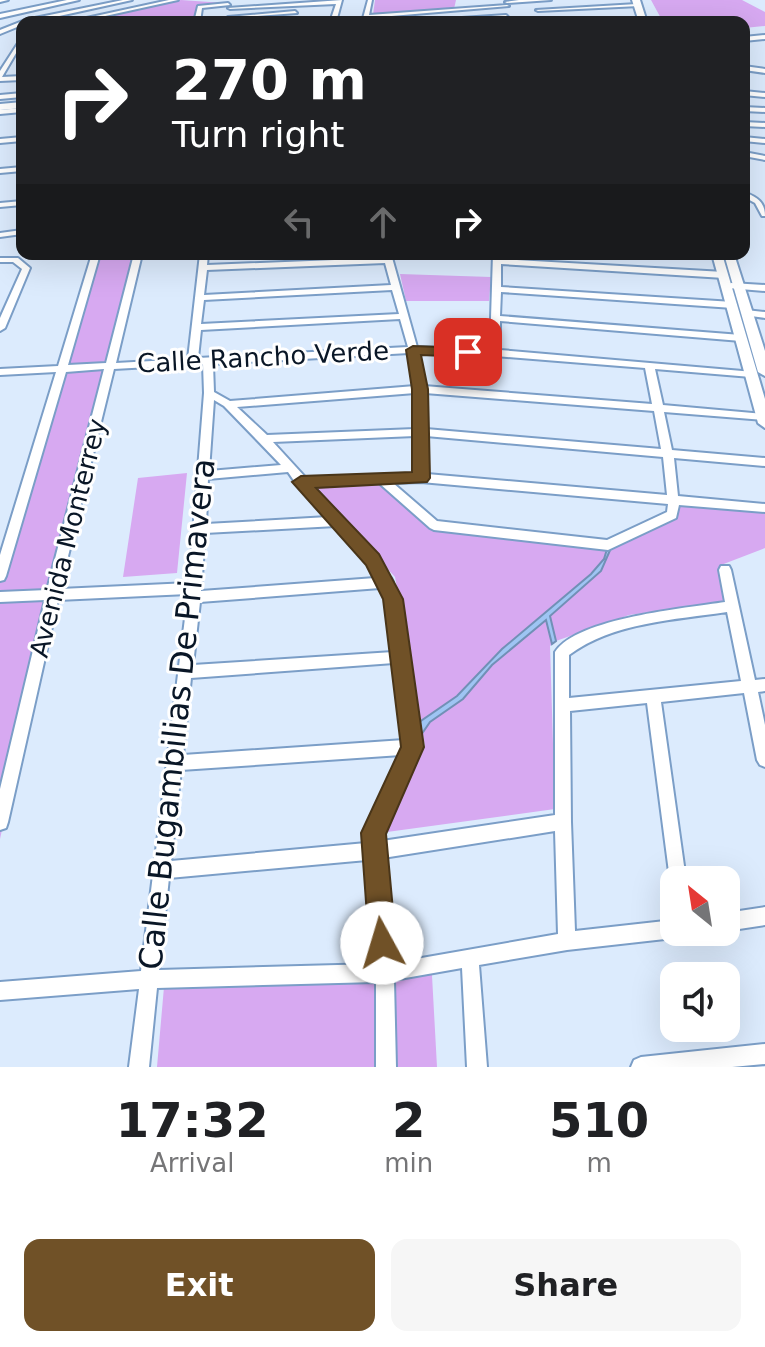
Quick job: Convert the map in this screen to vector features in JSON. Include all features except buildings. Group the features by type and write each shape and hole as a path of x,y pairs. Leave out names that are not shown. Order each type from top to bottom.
{"street":[{"path":"0,1 6,0"},
{"path":"0,15 76,0"},
{"path":"53,16 130,0"},
{"path":"99,16 176,0"},
{"path":"538,0 538,16"},
{"path":"398,16 549,0"},
{"path":"759,0 765,4"},
{"path":"62,1 86,16"},
{"path":"198,16 201,6 340,1"},
{"path":"538,10 636,2"},
{"path":"291,3 297,16"},
{"path":"597,7 599,14"},
{"path":"567,8 568,16"},
{"path":"257,16 295,12"},
{"path":"0,78 16,48"},
{"path":"11,55 16,55"},
{"path":"5,67 13,67"},
{"path":"750,197 758,202 765,213"},
{"path":"0,260 15,260 26,268 0,328"},
{"name":"Avenida Monterrey","path":"0,576 94,260"},
{"name":"Avenida Monterrey","path":"0,822 53,593 137,260"},
{"name":"Calle Bugambilias De Primavera","path":"139,1067 194,592 209,393 201,361 198,327 204,260"},
{"path":"203,268 337,260"},
{"path":"388,260 413,350 420,389 421,478"},
{"path":"495,353 497,260"},
{"path":"524,260 765,288"},
{"path":"720,260 746,313 765,372"},
{"path":"228,404 420,389 764,419 733,305 729,260"},
{"path":"200,298 394,287"},
{"path":"497,289 733,305"},
{"path":"746,313 765,315"},
{"path":"198,327 404,316"},
{"path":"496,318 741,338"},
{"name":"Calle Rancho Verde","path":"0,372 413,350 495,353 751,374"},
{"path":"381,479 434,525 608,545 672,515 668,455 649,366"},
{"path":"209,393 228,404 264,439 339,521 372,560 387,582 393,599 412,747 410,759 376,823 373,851 385,973 386,1067"},
{"path":"264,439 422,432 765,462"},
{"path":"203,476 288,468"},
{"path":"301,482 421,478 765,508"},
{"path":"199,529 339,521"},
{"path":"725,570 765,760"},
{"path":"0,597 53,593 194,592 387,582"},
{"path":"567,941 561,654 569,646 614,628 732,606"},
{"path":"185,672 401,657"},
{"path":"563,705 765,685"},
{"path":"653,698 676,866"},
{"path":"174,763 412,747"},
{"path":"163,870 373,851 563,822"},
{"path":"740,920 765,916"},
{"path":"0,991 150,979 385,973 567,941 660,931"},
{"path":"470,960 477,1067"},
{"path":"641,1067 765,1054"}],"shaded area":[{"path":"181,0 224,3 196,6 196,16 105,16"},
{"path":"375,0 456,0 454,9 373,15"},
{"path":"651,0 742,0 765,12 765,26 750,27 750,16 660,16"},
{"path":"96,260 136,260 53,593 0,839 0,576"},
{"path":"400,274 491,277 489,301 406,301"},
{"path":"187,473 177,573 123,577 138,478"},
{"path":"379,482 432,529 607,549 672,515 673,501 765,510 765,548 721,565 728,601 629,615 556,641 550,646 555,809 387,832 381,828 382,814 425,746 395,577 312,486"},
{"path":"431,957 437,1067 157,1067 164,987"}],"water":[{"path":"611,548 601,571 550,616 556,641 552,644 546,620 492,665 463,699 430,722 421,735 418,723 457,696 502,649 591,574 604,559 607,549"}],"route":[{"path":"382,943 373,833 410,759 412,747 393,599 387,582 372,560 301,482 421,478 420,389 413,350 468,352"}]}
